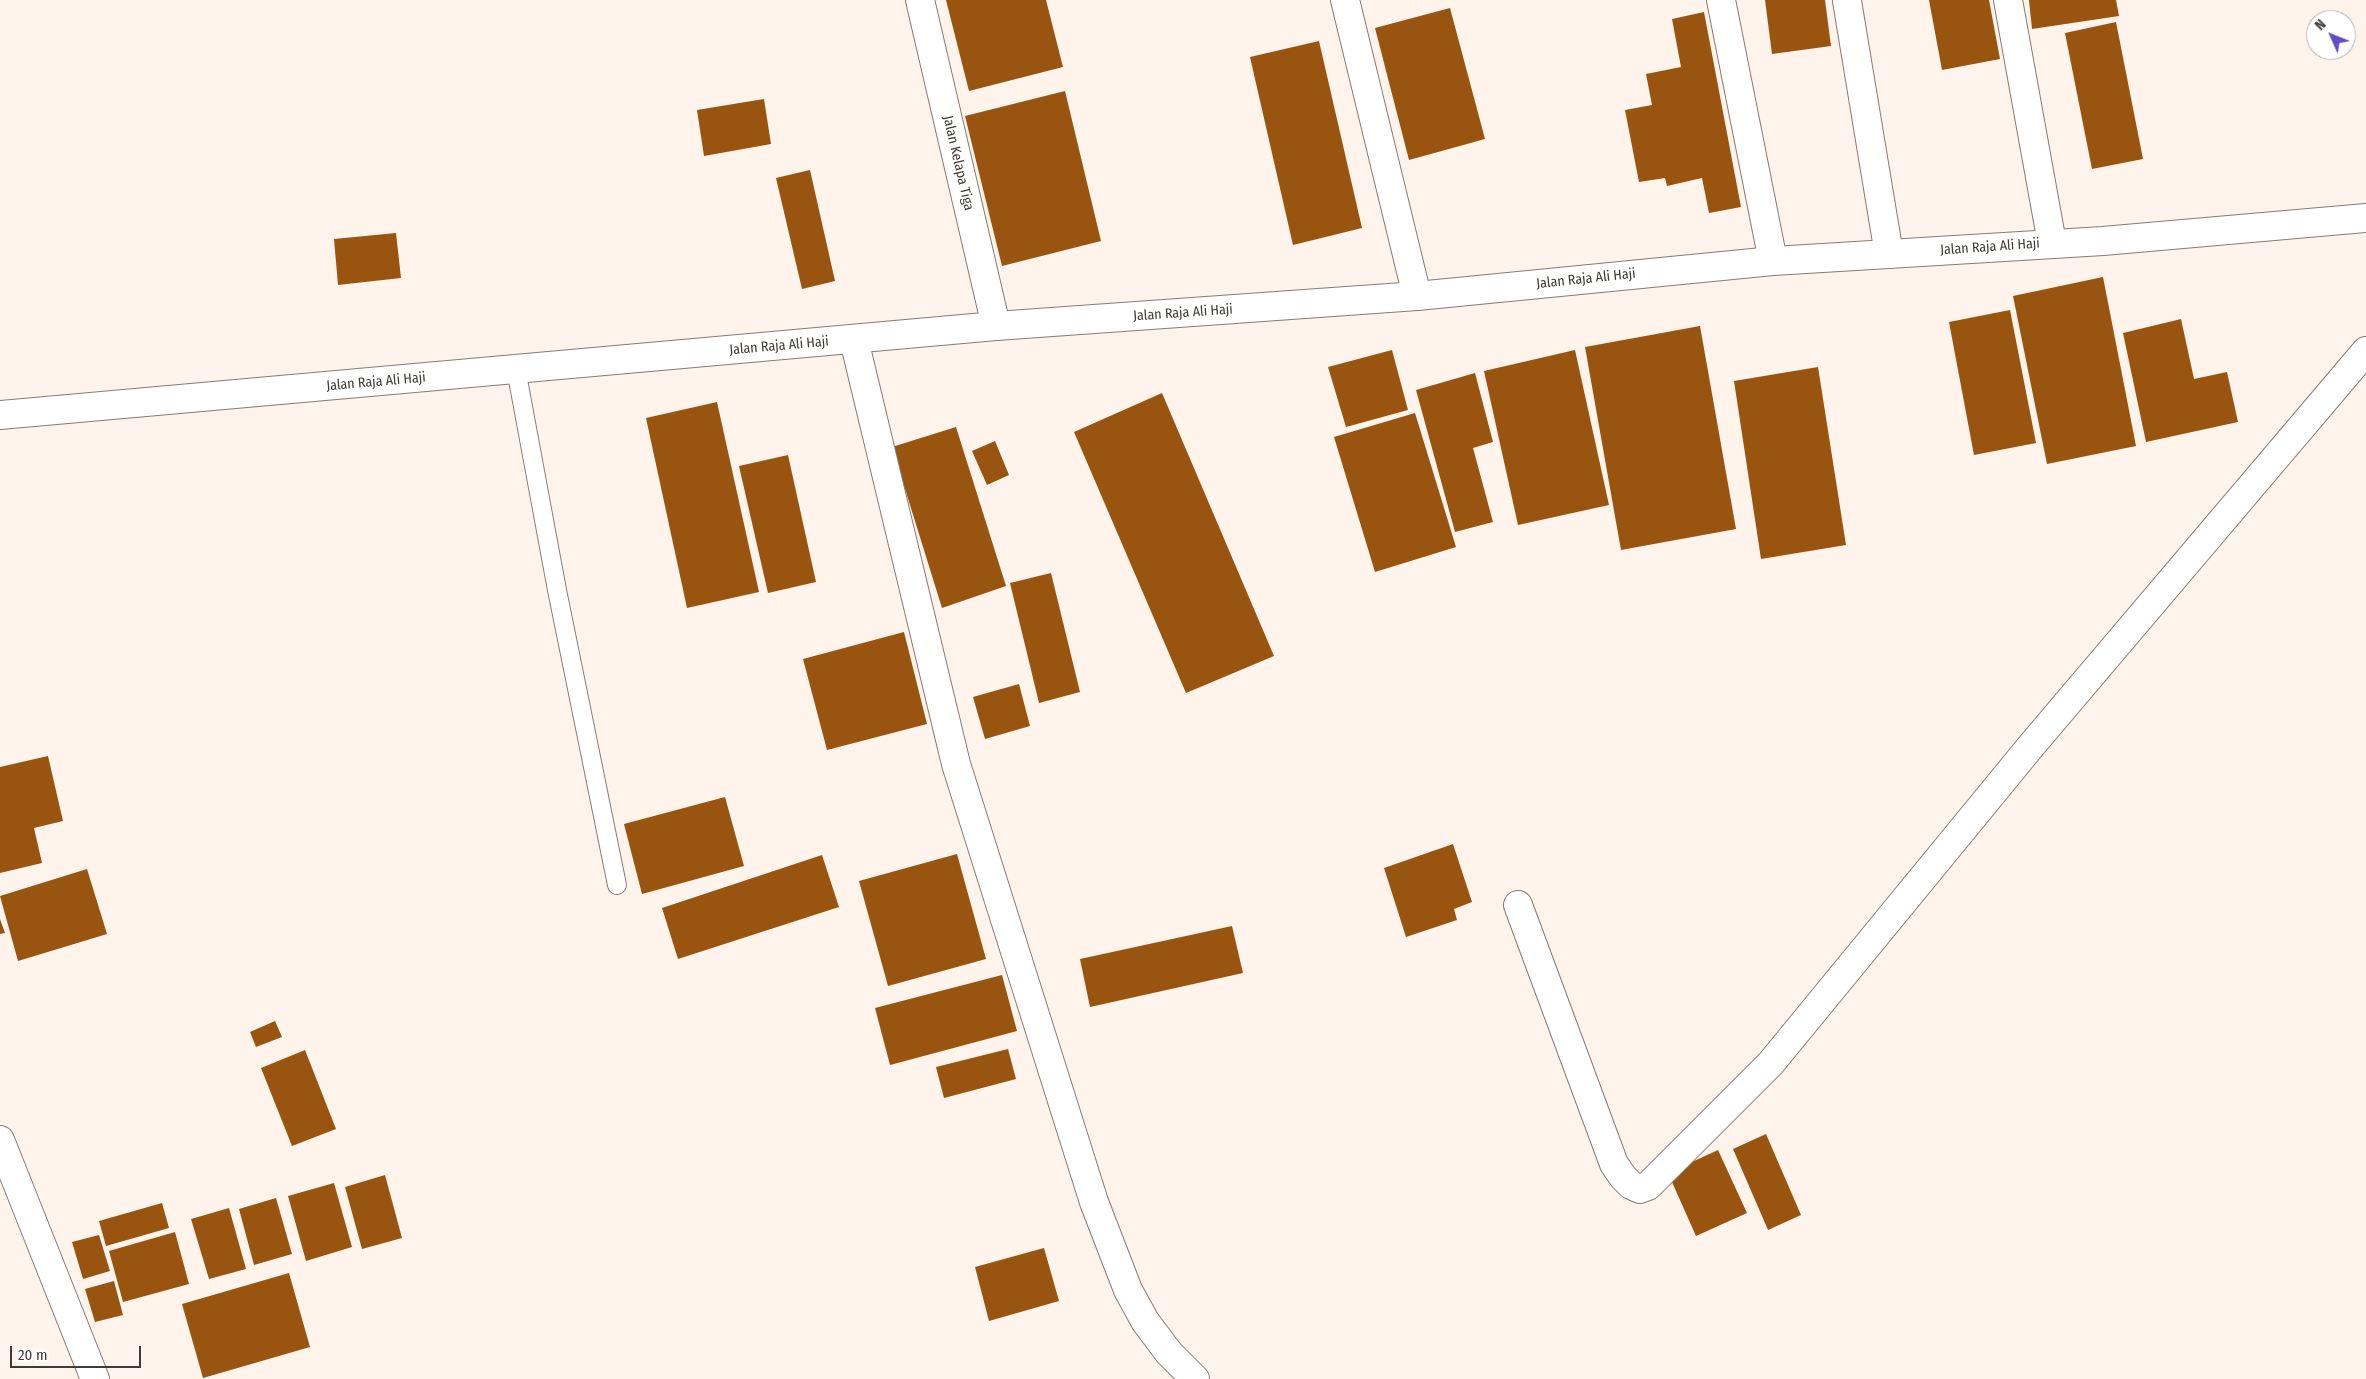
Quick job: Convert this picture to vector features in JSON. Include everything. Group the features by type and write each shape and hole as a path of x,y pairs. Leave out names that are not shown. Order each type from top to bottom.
{"street":[{"name":"Jalan Kelapa Tiga","path":"920,0 996,326"},
{"path":"1345,0 1417,296"},
{"path":"1721,0 1774,261"},
{"path":"2008,0 2052,243"},
{"path":"1847,1 1889,254"},
{"name":"Jalan Raja Ali Haji","path":"0,414 996,326 1417,296 1774,261 2103,241 2366,218"},
{"path":"854,340 956,764 1091,1193 1128,1290 1145,1321 1169,1353 1195,1379"},
{"path":"1518,905 1614,1164 1622,1177 1631,1185 1640,1189 1648,1186 1771,1063 2031,746 2366,351"},
{"path":"0,1140 95,1379"}],"lane":[{"path":"516,369 557,590 617,885"}],"building":[{"path":"946,0 1046,0 1063,67 969,91"},
{"path":"1765,0 1825,0 1831,46 1772,54"},
{"path":"1929,0 1989,0 2000,59 1942,70"},
{"path":"2029,0 2116,0 2119,16 2032,29"},
{"path":"1450,8 1485,139 1409,160 1375,28"},
{"path":"1704,12 1741,207 1709,213 1702,178 1667,186 1665,178 1639,182 1625,110 1652,105 1646,74 1681,67 1672,19"},
{"path":"2116,22 2143,159 2092,169 2065,33"},
{"path":"1319,41 1362,228 1293,245 1250,57"},
{"path":"1065,91 1101,241 1002,266 965,116"},
{"path":"764,99 771,144 704,156 697,110"},
{"path":"810,170 835,281 802,289 776,178"},
{"path":"396,233 401,278 338,285 334,239"},
{"path":"2103,277 2136,446 2047,464 2013,296"},
{"path":"2010,310 2036,443 1974,455 1949,322"},
{"path":"2181,319 2194,379 2227,372 2238,422 2146,442 2123,333"},
{"path":"1700,326 1736,529 1621,550 1585,347"},
{"path":"1392,350 1408,410 1346,427 1328,367"},
{"path":"1575,350 1609,505 1518,525 1484,371"},
{"path":"1818,367 1846,545 1761,559 1734,381"},
{"path":"1475,373 1493,442 1473,448 1493,522 1455,532 1416,390"},
{"path":"1162,393 1274,656 1186,693 1074,432"},
{"path":"717,402 759,592 687,608 646,418"},
{"path":"1415,413 1456,547 1375,572 1334,437"},
{"path":"956,427 1006,586 942,608 892,447"},
{"path":"995,441 1009,475 987,485 972,451"},
{"path":"788,455 816,582 768,593 739,466"},
{"path":"1051,573 1080,692 1039,703 1010,583"},
{"path":"904,632 927,724 827,750 803,659"},
{"path":"1019,684 1030,726 985,739 973,697"},
{"path":"48,756 63,821 34,828 42,863 0,873 0,767"},
{"path":"725,797 744,866 642,894 624,824"},
{"path":"1453,844 1472,902 1454,909 1457,920 1406,937 1384,868"},
{"path":"957,854 986,959 888,986 859,881"},
{"path":"822,855 839,907 678,959 662,908"},
{"path":"87,869 107,934 18,961 0,896"},
{"path":"0,919 5,933 0,934"},
{"path":"1232,926 1243,973 1090,1007 1080,959"},
{"path":"1002,975 1017,1031 890,1065 875,1008"},
{"path":"275,1021 282,1037 256,1047 250,1032"},
{"path":"1008,1049 1016,1079 944,1098 936,1067"},
{"path":"305,1050 336,1129 292,1146 261,1068"},
{"path":"1766,1134 1801,1215 1768,1230 1733,1149"},
{"path":"1718,1150 1747,1213 1696,1236 1668,1173"},
{"path":"385,1175 402,1238 362,1249 345,1187"},
{"path":"334,1183 352,1247 306,1261 288,1196"},
{"path":"276,1198 292,1254 254,1265 239,1209"},
{"path":"162,1203 169,1228 106,1246 99,1221"},
{"path":"229,1208 246,1269 209,1279 191,1219"},
{"path":"175,1232 189,1284 123,1302 109,1251"},
{"path":"99,1235 110,1271 83,1279 72,1242"},
{"path":"1044,1248 1059,1301 989,1321 975,1267"},
{"path":"289,1273 310,1347 203,1378 182,1304"},
{"path":"114,1281 123,1315 95,1322 85,1289"}]}
